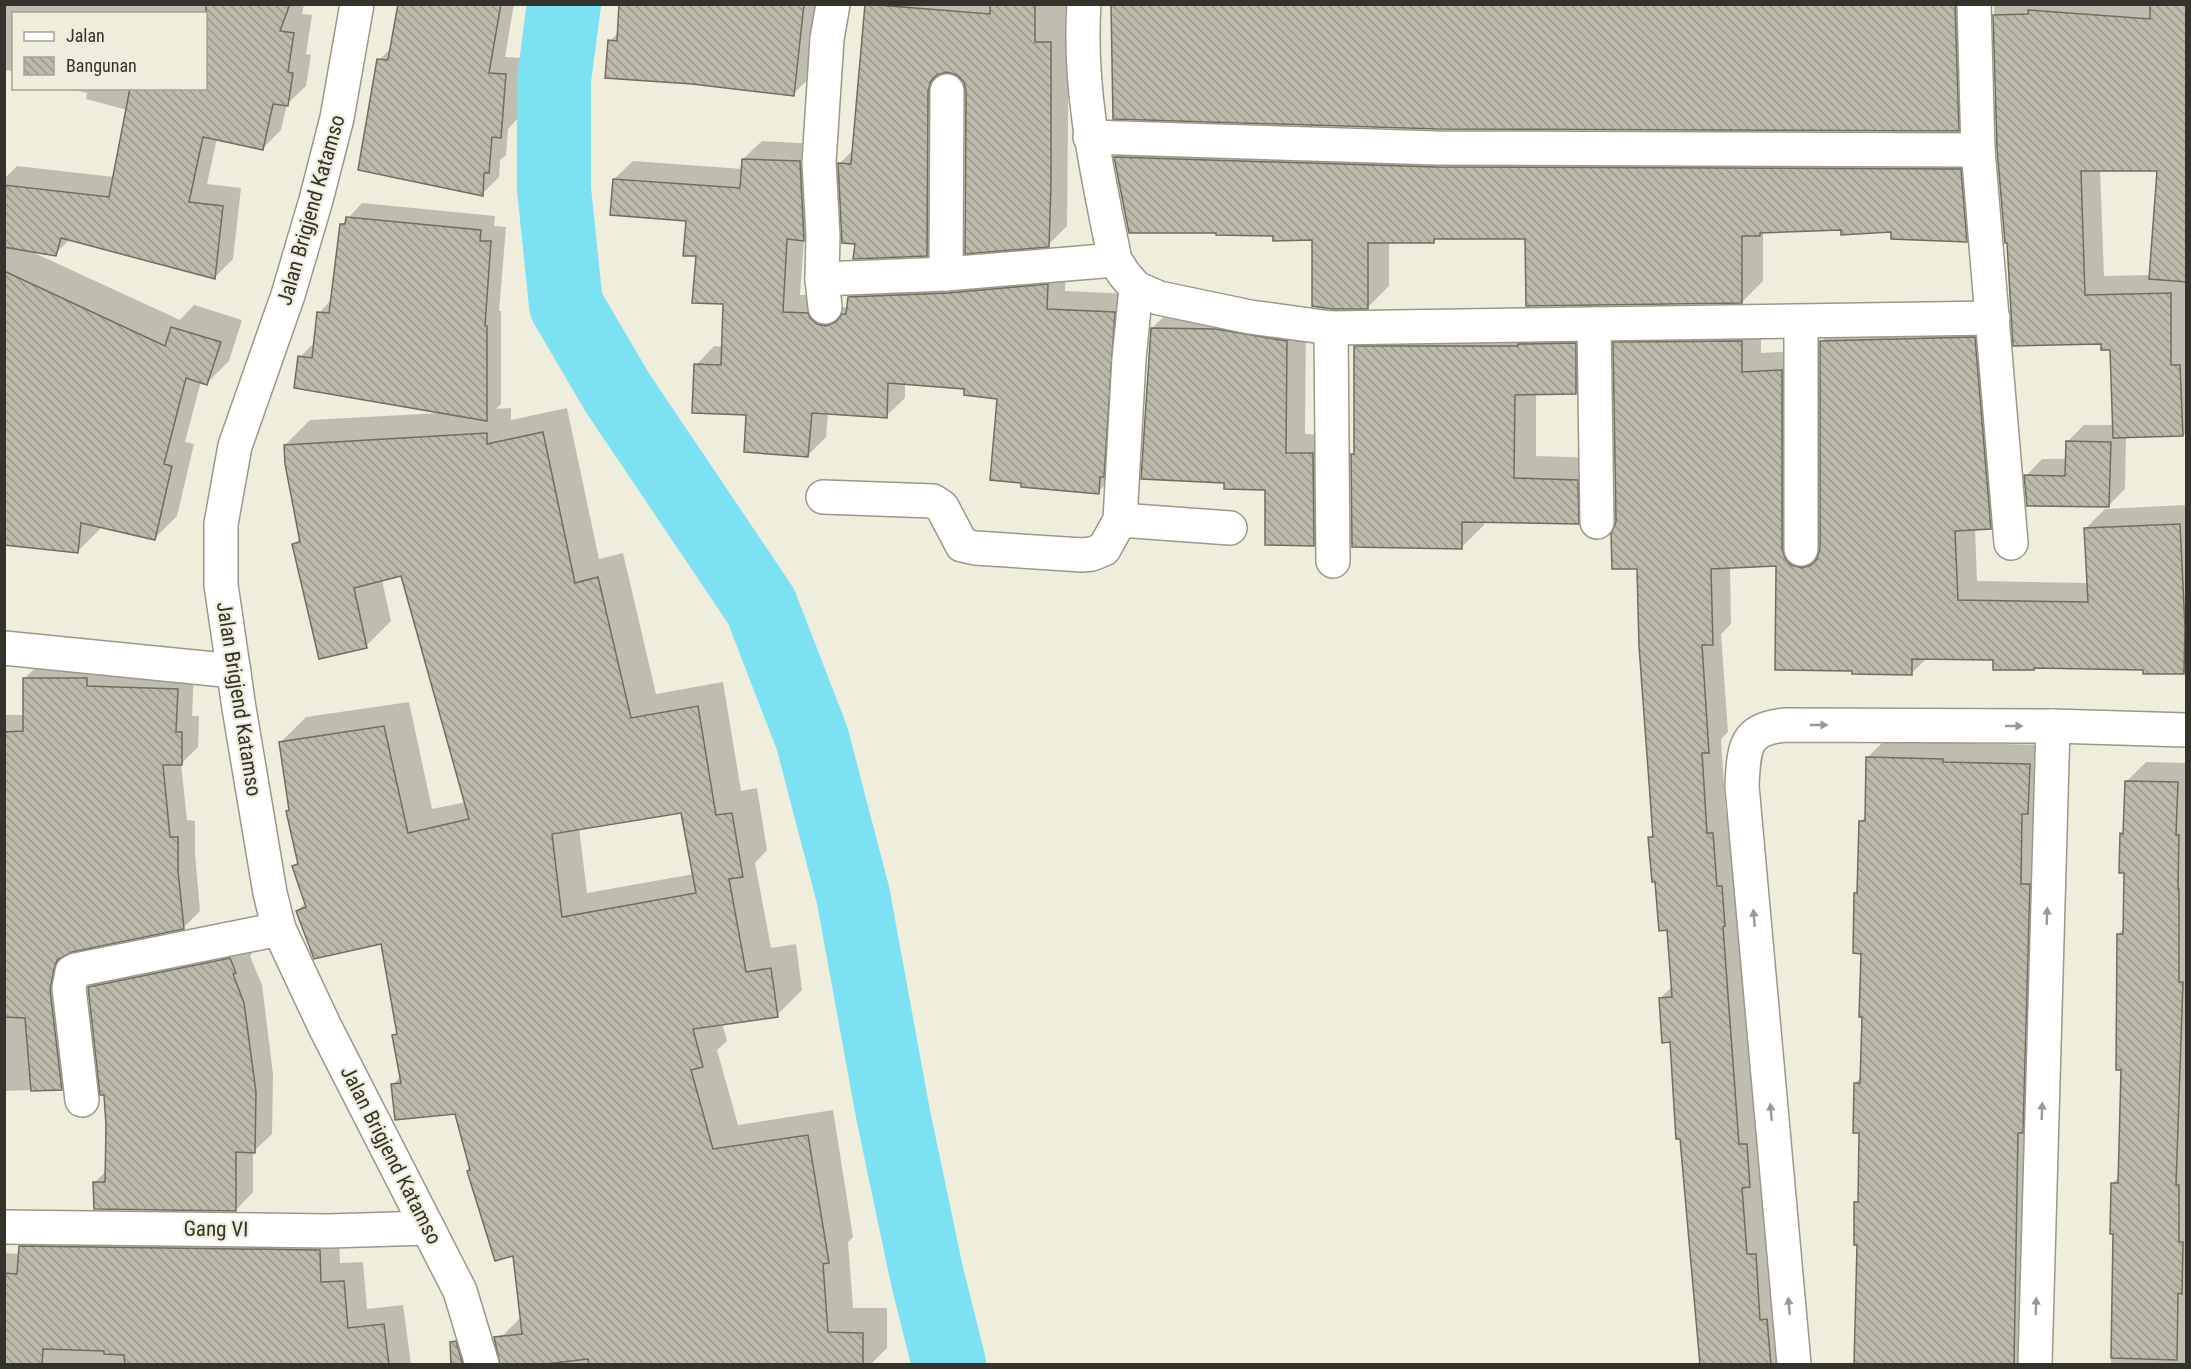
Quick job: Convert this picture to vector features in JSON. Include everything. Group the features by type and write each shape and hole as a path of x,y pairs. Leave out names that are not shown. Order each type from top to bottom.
{"street":[{"name":"Jalan Brigjend Katamso","path":"357,4 338,118 316,200 288,295 235,446 221,524 221,585 270,893 279,929 325,1028 460,1292 482,1365"},
{"path":"833,4 827,39 819,162 824,293 946,274 1115,260"},
{"path":"1084,4 1082,29 1090,137 1115,260 1136,288 1178,303 1250,317 1331,328 1993,318"},
{"path":"1974,4 1978,150 2011,543"},
{"path":"946,274 947,91"},
{"path":"1090,137 1437,148 1978,150"},
{"path":"823,497 933,501 942,507 962,545 975,548 1092,554 1104,549 1120,520 1129,359 1136,288"},
{"path":"1801,321 1801,549"},
{"path":"1594,324 1597,522"},
{"path":"1331,328 1333,561"},
{"path":"1120,520 1230,528"},
{"path":"4,648 234,671"},
{"path":"1794,1365 1742,786 1743,768 1754,733 1760,729 1787,725 2053,726 2187,730"},
{"path":"2035,1365 2053,726"},
{"path":"82,1100 69,988 72,972 76,969 279,929"},
{"name":"Gang VI","path":"4,1227 329,1231 428,1227"}],"building":[{"path":"206,4 290,4 280,31 294,33 288,72 293,73 288,106 273,104 263,150 203,137 189,202 223,206 215,279 61,238 56,256 4,247 4,185 109,197 130,90 207,90"},
{"path":"398,4 501,4 489,73 506,74 501,138 492,137 489,173 484,173 483,196 358,170 377,59 388,60"},
{"path":"619,4 804,4 794,96 692,84 605,78 608,40 617,41"},
{"path":"865,4 990,14 990,4 1035,4 1035,42 1051,42 1049,247 965,254 966,91 964,82 957,75 947,72 937,75 931,81 928,91 927,256 853,259 855,244 842,243 838,163 851,164"},
{"path":"1111,4 1955,4 1959,131 1437,129 1113,119"},
{"path":"2150,4 2187,4 2187,282 2149,279 2157,171 2081,171 2085,295 2171,293 2171,365 2180,365 2183,436 2113,438 2110,350 2101,350 2101,344 2013,346 2007,243 2005,243 1997,149 1993,15 2028,14 2028,10 2150,19"},
{"path":"1114,157 1437,167 1961,169 1967,242 1891,239 1891,232 1841,235 1841,230 1760,233 1760,236 1742,236 1742,303 1526,306 1525,239 1434,239 1434,243 1368,243 1368,309 1332,309 1312,306 1312,240 1273,241 1273,236 1216,235 1216,233 1129,233"},
{"path":"742,159 800,161 804,241 787,239 783,312 808,313 817,324 826,326 836,322 842,314 846,314 848,297 948,293 1048,284 1047,309 1115,312 1104,477 1100,477 1099,494 1021,487 1021,483 990,480 997,399 964,395 964,389 888,383 887,418 812,413 808,457 744,452 746,415 692,413 694,364 721,365 723,304 692,303 696,256 683,256 686,221 610,215 613,179 740,188"},
{"path":"346,217 481,230 480,241 491,241 485,326 487,326 487,421 294,388 298,356 312,358 317,312 329,313 340,224 345,224"},
{"path":"4,271 165,346 171,327 221,342 207,385 186,378 164,464 172,466 155,540 81,523 78,553 4,545"},
{"path":"1151,328 1216,329 1287,341 1286,453 1313,453 1314,546 1265,545 1265,490 1224,489 1224,483 1141,479"},
{"path":"1975,337 1991,529 1955,531 1958,600 2088,602 2084,528 2180,524 2185,627 2184,674 2143,674 2143,670 2034,668 2034,670 1993,670 1993,660 1912,659 1912,675 1852,674 1852,671 1775,670 1776,566 1711,569 1713,645 1702,645 1709,753 1702,753 1707,833 1713,833 1717,886 1722,886 1739,1144 1747,1144 1750,1187 1742,1188 1747,1254 1756,1254 1760,1320 1767,1319 1771,1365 1700,1365 1680,1139 1676,1139 1670,1042 1662,1043 1659,998 1672,997 1667,930 1659,931 1648,837 1653,837 1639,646 1637,569 1612,569 1611,533 1616,522 1613,342 1742,341 1742,372 1782,370 1782,549 1791,565 1802,568 1811,565 1817,559 1820,549 1820,341"},
{"path":"1576,343 1576,394 1515,395 1514,478 1578,480 1579,524 1462,522 1462,549 1352,547 1351,454 1354,454 1354,346 1518,346 1518,344"},
{"path":"543,432 575,583 598,577 631,718 698,706 716,815 732,813 743,877 729,879 746,972 771,968 778,1017 693,1029 703,1067 691,1070 713,1149 808,1135 829,1263 823,1264 828,1332 863,1333 863,1365 589,1365 588,1359 537,1365 500,1365 494,1337 522,1334 513,1256 495,1261 467,1171 470,1170 455,1114 395,1120 391,1084 401,1083 392,1035 397,1034 381,944 314,959 296,911 306,907 292,866 298,864 286,811 289,810 279,742 384,726 408,833 469,819 401,576 354,588 367,648 319,659 292,544 300,542 285,464 284,445 487,433 487,444","holes":["681,813 696,893 562,917 552,834"]},
{"path":"2066,441 2111,442 2109,507 2027,506 2024,475 2065,476"},
{"path":"23,678 87,678 87,686 178,689 176,732 182,732 182,765 163,765 170,837 178,837 178,871 184,929 72,952 57,960 50,990 62,1090 31,1091 25,1018 4,1017 4,732 23,731"},
{"path":"1866,757 2030,764 2028,814 2022,814 2021,884 2030,884 2023,1133 2018,1133 2014,1365 1854,1365 1857,1245 1854,1245 1854,1202 1858,1202 1859,1133 1853,1133 1854,1083 1860,1083 1862,1017 1859,1017 1861,954 1853,953 1854,893 1857,893 1859,821 1865,821"},
{"path":"2125,781 2178,782 2176,835 2179,835 2179,982 2183,982 2176,1185 2179,1185 2179,1242 2183,1242 2182,1294 2178,1293 2177,1360 2111,1358 2113,1234 2110,1234 2111,1183 2118,1183 2121,1070 2116,1070 2117,934 2123,934 2124,873 2119,873"},
{"path":"230,958 236,973 233,974 244,1003 256,1092 255,1153 236,1152 236,1211 94,1209 93,1182 105,1182 106,1125 104,1095 100,1095 88,987"},
{"path":"19,1246 320,1250 321,1282 344,1281 348,1328 384,1324 389,1365 125,1365 124,1355 104,1354 104,1351 43,1349 42,1365 4,1365 4,1273 17,1274"},
{"path":"456,1341 463,1365 451,1365 450,1342"}],"waterway":[{"path":"564,4 554,80 554,189 566,305 617,392 761,606 812,738 853,895 893,1114 927,1276 949,1364"}]}
